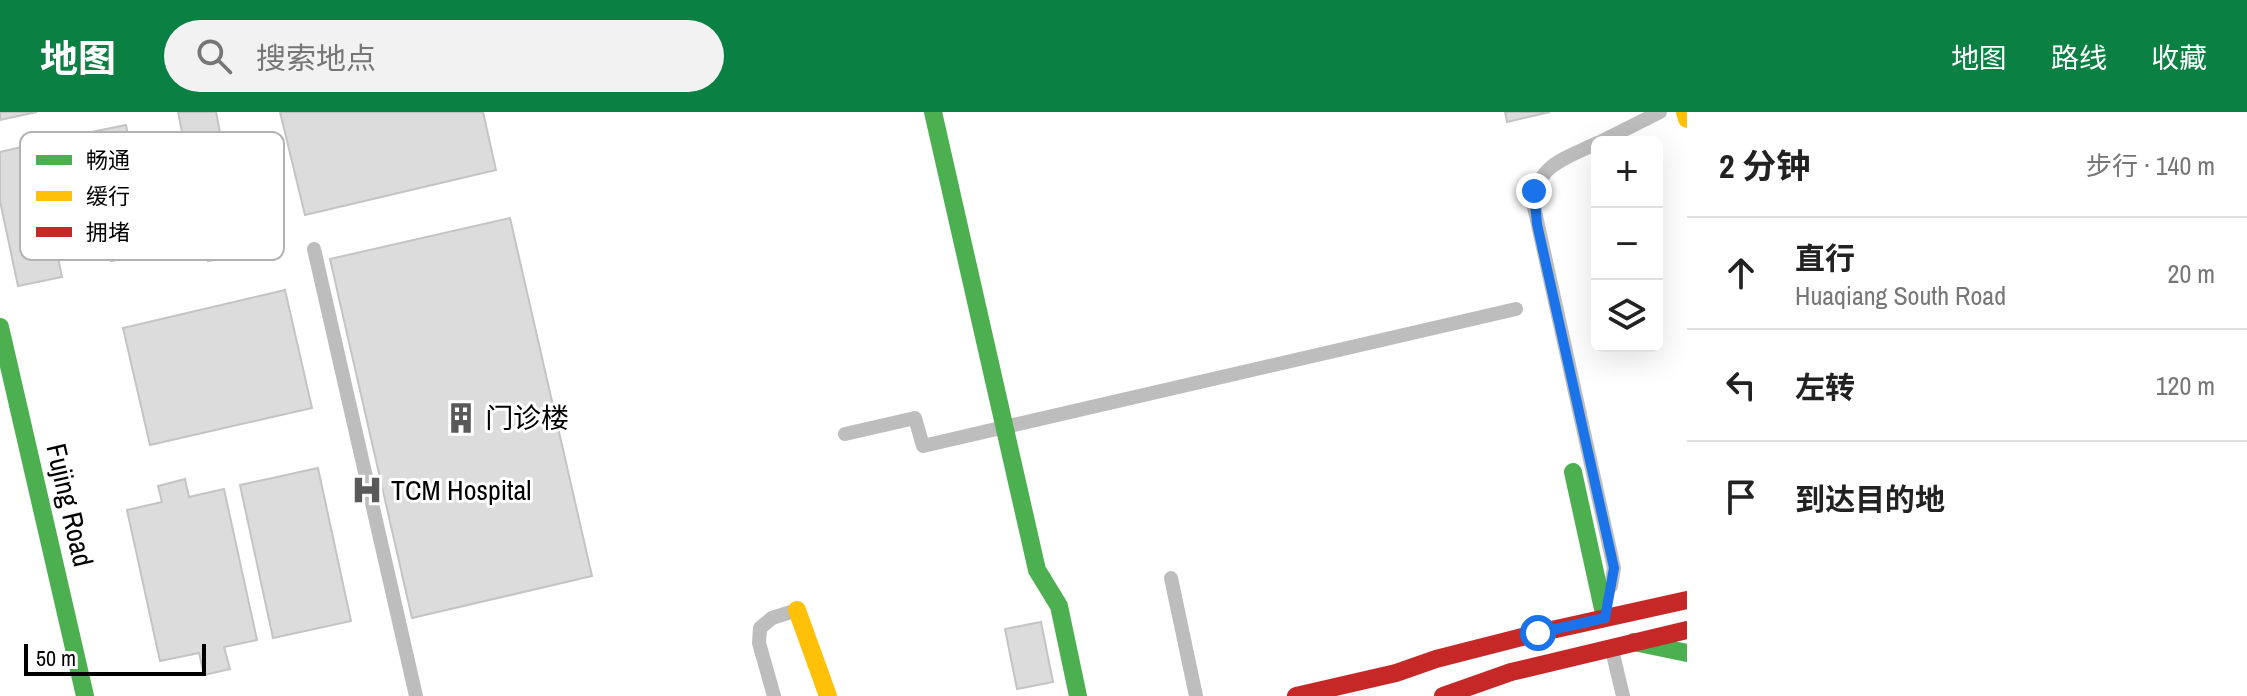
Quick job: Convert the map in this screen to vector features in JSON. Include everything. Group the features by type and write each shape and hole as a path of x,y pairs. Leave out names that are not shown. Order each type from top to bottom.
{"street":[{"path":"933,112 1037,570 1059,606 1078,696"},
{"path":"1685,112 1687,119"},
{"name":"Fujing Road","path":"0,327 85,696"},
{"path":"1573,472 1605,618"},
{"path":"1296,696 1396,673 1436,659 1687,600"},
{"path":"797,610 828,696"},
{"path":"1443,696 1511,672 1687,630"},
{"path":"1634,642 1687,653"}],"lane":[{"path":"1612,136 1660,112"},
{"path":"1591,146 1549,167 1540,176 1534,191 1534,207 1614,568 1605,618"},
{"path":"314,249 416,696"},
{"path":"845,434 915,418 923,446 1516,309"},
{"path":"1171,578 1196,696"},
{"path":"774,696 759,643 760,628 772,618 797,610"},
{"path":"1612,648 1623,696"}],"building":[{"path":"0,112 37,112 0,120"},
{"path":"178,112 216,112 220,132 182,132"},
{"path":"280,112 483,112 496,170 305,215"},
{"path":"1505,112 1550,112 1507,122"},
{"path":"126,125 127,132 91,132"},
{"path":"20,147 20,260 58,260 62,277 18,286 0,201 0,152"},
{"name":"门诊楼","path":"510,218 592,576 412,618 330,259"},
{"path":"285,290 312,408 150,445 123,328"},
{"path":"318,468 351,621 273,638 240,485"},
{"path":"185,479 189,497 224,489 257,640 224,647 230,669 204,675 199,653 160,661 127,510 162,502 158,486"},
{"path":"1041,622 1053,682 1017,689 1005,629"}],"traffic: fast":[{"path":"933,112 1037,570 1059,606 1078,696"},
{"path":"0,327 85,696"},
{"path":"1573,472 1605,618"},
{"path":"1634,642 1687,653"}],"traffic: slow":[{"path":"1685,112 1687,119"},
{"path":"797,610 828,696"}],"traffic: jam":[{"path":"1296,696 1396,673 1436,659 1538,633 1687,600"},
{"path":"1443,696 1511,672 1687,630"}],"place":[{"name":"门诊楼","path":"461,418"},
{"name":"TCM Hospital","path":"367,490"}],"route":[{"path":"1534,191 1537,224 1614,568 1605,618 1538,633"}]}
